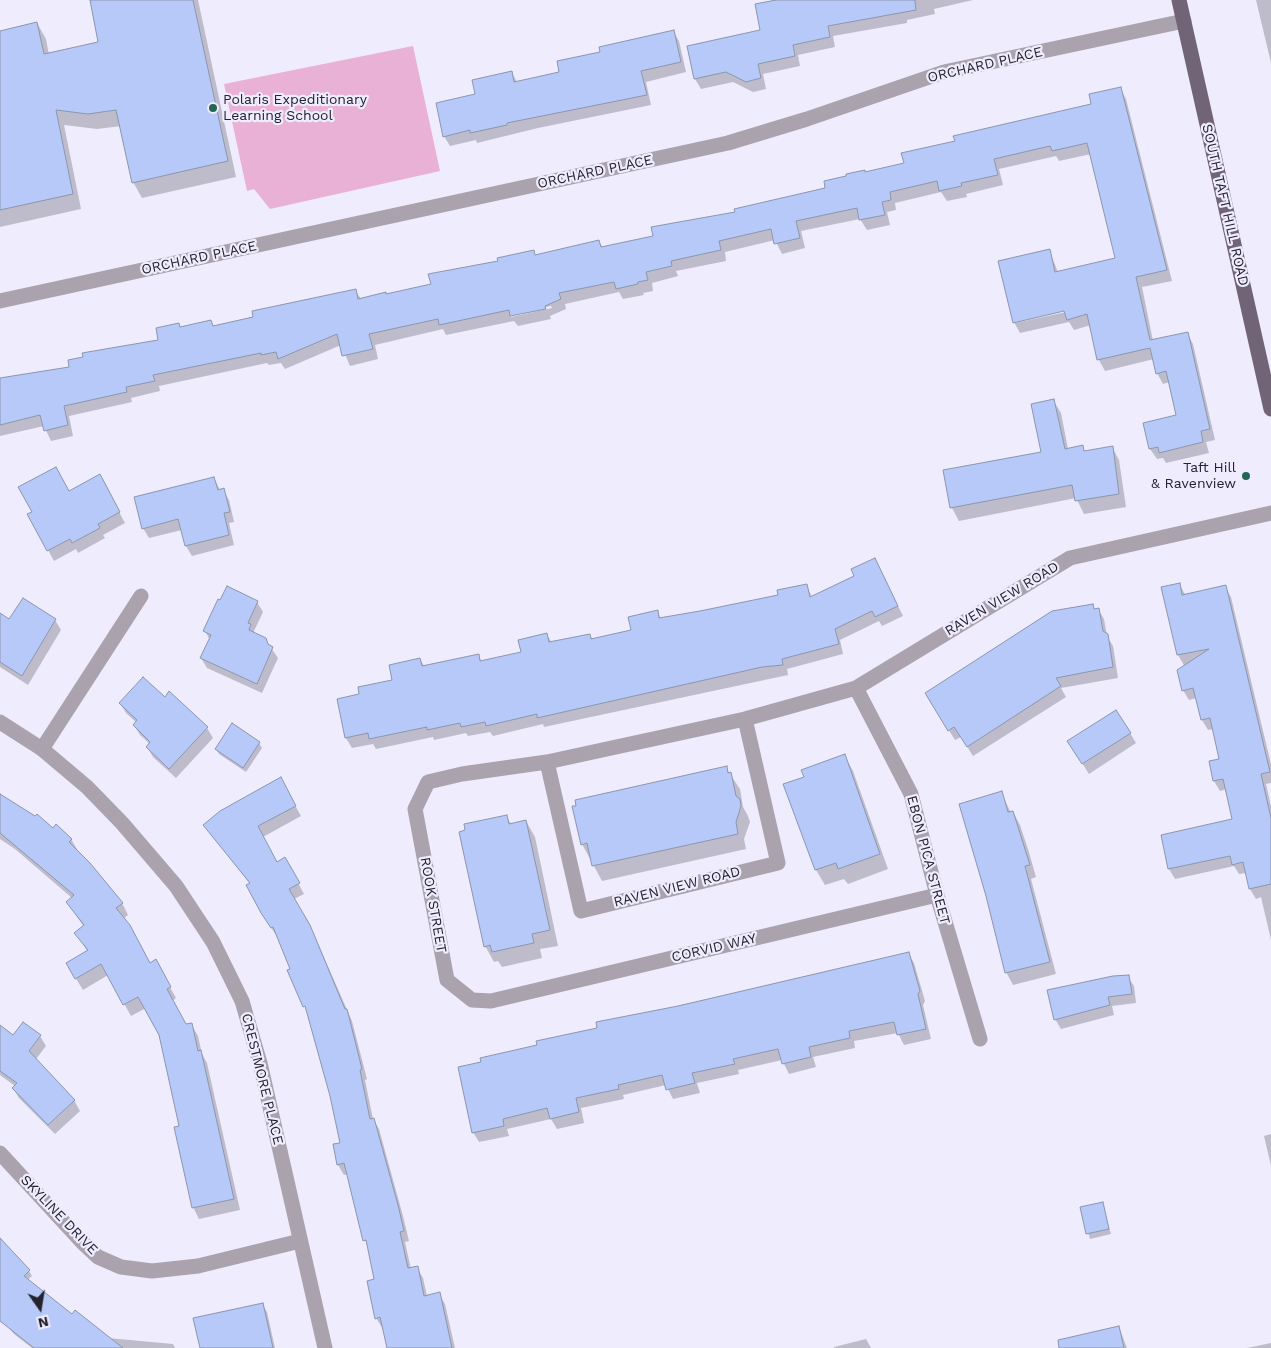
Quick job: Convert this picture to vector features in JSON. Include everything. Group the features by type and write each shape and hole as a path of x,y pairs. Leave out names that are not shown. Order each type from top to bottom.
{"main road":[{"name":"SOUTH TAFT HILL ROAD","path":"1179,0 1271,409"}],"street":[{"name":"ORCHARD PLACE","path":"0,301 728,144 944,72 1184,21"},
{"name":"RAVEN VIEW ROAD","path":"428,782 462,774 547,762 745,719 856,688 1070,558 1271,514"},
{"path":"42,749 142,596"},
{"name":"EBON PICA STREET","path":"856,688 911,794 937,895 980,1039"},
{"name":"RAVEN VIEW ROAD","path":"547,762 580,911 778,862 745,719"},
{"name":"CRESTMORE PLACE","path":"0,722 42,749 87,787 122,823 176,886 213,942 242,1001 254,1040 325,1348"},
{"name":"ROOK STREET","path":"428,782 416,809 447,980 472,1000 491,1001"},
{"name":"CORVID WAY","path":"491,1001 937,895"},
{"name":"SKYLINE DRIVE","path":"0,1152 82,1242 98,1257 121,1267 152,1272 198,1266 300,1242"}],"shaded area":[{"path":"413,46 440,171 270,209 254,189 247,191 224,84"}],"building":[{"path":"90,0 193,0 228,161 132,183 116,110 88,114 56,110 73,194 0,210 0,31 37,22 44,54 98,42"},
{"path":"776,0 915,0 916,10 828,26 830,37 793,45 795,56 758,64 761,78 746,82 726,72 694,79 687,46 760,30 755,4"},
{"path":"674,30 681,62 641,71 647,95 507,123 507,125 470,133 470,130 443,137 436,103 475,94 472,80 512,71 514,82 559,72 557,61 600,52 599,47"},
{"path":"1121,87 1167,270 1136,277 1150,340 1188,332 1210,429 1201,431 1203,442 1159,453 1158,447 1149,449 1143,423 1176,415 1166,371 1156,374 1150,348 1097,360 1087,314 1067,320 1064,311 1013,323 998,261 1050,249 1055,272 1115,258 1087,143 1052,151 1050,146 994,159 998,175 961,183 962,186 939,191 937,181 890,192 891,200 882,202 885,215 859,220 857,208 796,221 800,238 774,244 771,229 719,241 721,250 671,261 672,266 646,272 648,280 638,282 638,284 616,289 614,282 559,293 561,299 545,306 546,309 510,316 509,310 439,325 438,319 369,334 373,349 342,356 337,334 278,359 276,352 261,355 261,353 153,375 155,381 126,387 127,392 64,406 68,425 44,431 40,415 0,425 0,378 69,367 68,360 83,357 82,353 158,340 156,328 179,323 180,327 211,320 213,326 253,317 252,311 356,289 358,299 386,292 386,294 431,284 428,274 498,261 497,258 534,250 535,255 599,240 601,247 653,236 651,227 735,212 734,209 825,188 824,181 846,176 846,174 865,170 865,172 904,163 901,153 955,141 953,136 1091,104 1089,94"},
{"path":"1054,399 1065,449 1083,445 1084,451 1113,446 1119,494 1075,501 1072,485 950,508 943,470 1041,452 1031,404"},
{"path":"56,467 69,491 100,474 120,512 98,524 100,528 72,543 70,539 47,551 27,514 32,512 18,487"},
{"path":"214,477 218,490 224,488 230,512 224,513 229,535 185,546 178,519 142,529 134,497"},
{"path":"875,558 898,606 875,617 872,611 835,629 839,644 782,659 783,665 762,667 537,718 537,714 486,726 485,722 461,727 460,723 427,730 427,727 369,739 368,733 345,738 337,699 359,694 358,687 392,680 389,665 420,658 422,666 479,654 480,661 521,652 518,640 547,633 549,642 590,634 591,639 631,630 628,617 658,610 659,618 700,611 778,595 777,590 807,584 810,597 854,576 851,569"},
{"path":"1180,583 1182,595 1226,585 1270,772 1261,774 1271,818 1271,884 1249,889 1243,862 1232,865 1230,856 1168,869 1161,835 1232,819 1223,779 1213,781 1209,761 1219,759 1210,718 1201,720 1193,688 1182,691 1177,670 1209,649 1177,655 1161,587"},
{"path":"227,586 258,601 248,623 251,624 249,630 266,638 268,644 273,647 257,684 200,658 211,635 203,631 218,599 220,600"},
{"path":"23,598 56,619 22,676 0,662 0,613 9,619"},
{"path":"1093,604 1094,609 1099,608 1103,631 1108,634 1113,667 1056,678 1061,686 967,747 954,727 948,731 925,693 1052,611"},
{"path":"143,677 165,697 169,691 208,727 169,769 146,747 150,742 133,725 137,720 119,703"},
{"path":"1116,710 1131,733 1082,764 1067,741"},
{"path":"232,723 260,742 243,768 215,749"},
{"path":"845,754 880,854 838,869 836,863 815,870 783,784 804,777 801,770"},
{"path":"727,766 728,773 731,772 736,796 740,799 741,806 736,822 738,834 592,866 587,843 581,845 572,806 576,806 575,800"},
{"path":"281,777 296,806 258,826 277,862 285,857 300,883 289,889 310,925 345,1009 347,1009 362,1069 360,1070 370,1119 374,1118 398,1205 404,1231 400,1232 408,1268 418,1266 424,1296 440,1292 452,1348 387,1348 380,1317 375,1319 367,1281 374,1279 366,1240 363,1241 344,1163 337,1165 333,1144 340,1143 330,1096 305,1006 303,1007 287,970 290,969 273,927 271,928 261,913 246,885 250,883 203,825 220,811"},
{"path":"1002,791 1008,812 1013,811 1030,865 1025,866 1050,962 1005,973 986,896 959,804"},
{"path":"0,794 35,816 37,814 53,828 56,824 72,839 69,842 90,863 123,903 116,908 130,925 150,963 156,959 171,987 167,989 186,1024 192,1023 198,1051 201,1050 234,1199 192,1208 174,1127 179,1126 159,1035 138,997 123,1005 101,964 75,979 66,963 88,950 74,933 84,925 66,902 74,895 0,833"},
{"path":"507,815 509,824 526,820 550,930 532,934 534,943 492,952 490,945 484,947 459,832 465,830 464,824"},
{"path":"909,952 920,991 918,994 926,1029 897,1035 894,1022 849,1031 850,1038 809,1047 811,1057 782,1064 778,1049 733,1059 735,1064 692,1073 695,1083 666,1090 662,1075 618,1085 619,1089 576,1098 579,1112 550,1119 547,1108 503,1119 504,1126 472,1133 458,1067 481,1062 480,1058 537,1045 536,1041 597,1028 596,1022 678,1006"},
{"path":"1129,975 1132,994 1108,997 1110,1005 1054,1020 1047,990 1113,976"},
{"path":"23,1022 41,1035 29,1051 75,1100 48,1125 12,1088 17,1083 0,1071 0,1025 13,1035"},
{"path":"1103,1202 1109,1229 1086,1234 1080,1207"},
{"path":"0,1238 30,1270 24,1276 72,1314 75,1310 123,1348 34,1348 0,1321"},
{"path":"263,1303 273,1348 200,1348 193,1318"},
{"path":"1119,1326 1124,1348 1059,1348 1058,1340"}],"place":[{"name":"Polaris Expeditionary Learning School","path":"213,108"},
{"name":"Taft Hill & Ravenview","path":"1246,476"}]}
